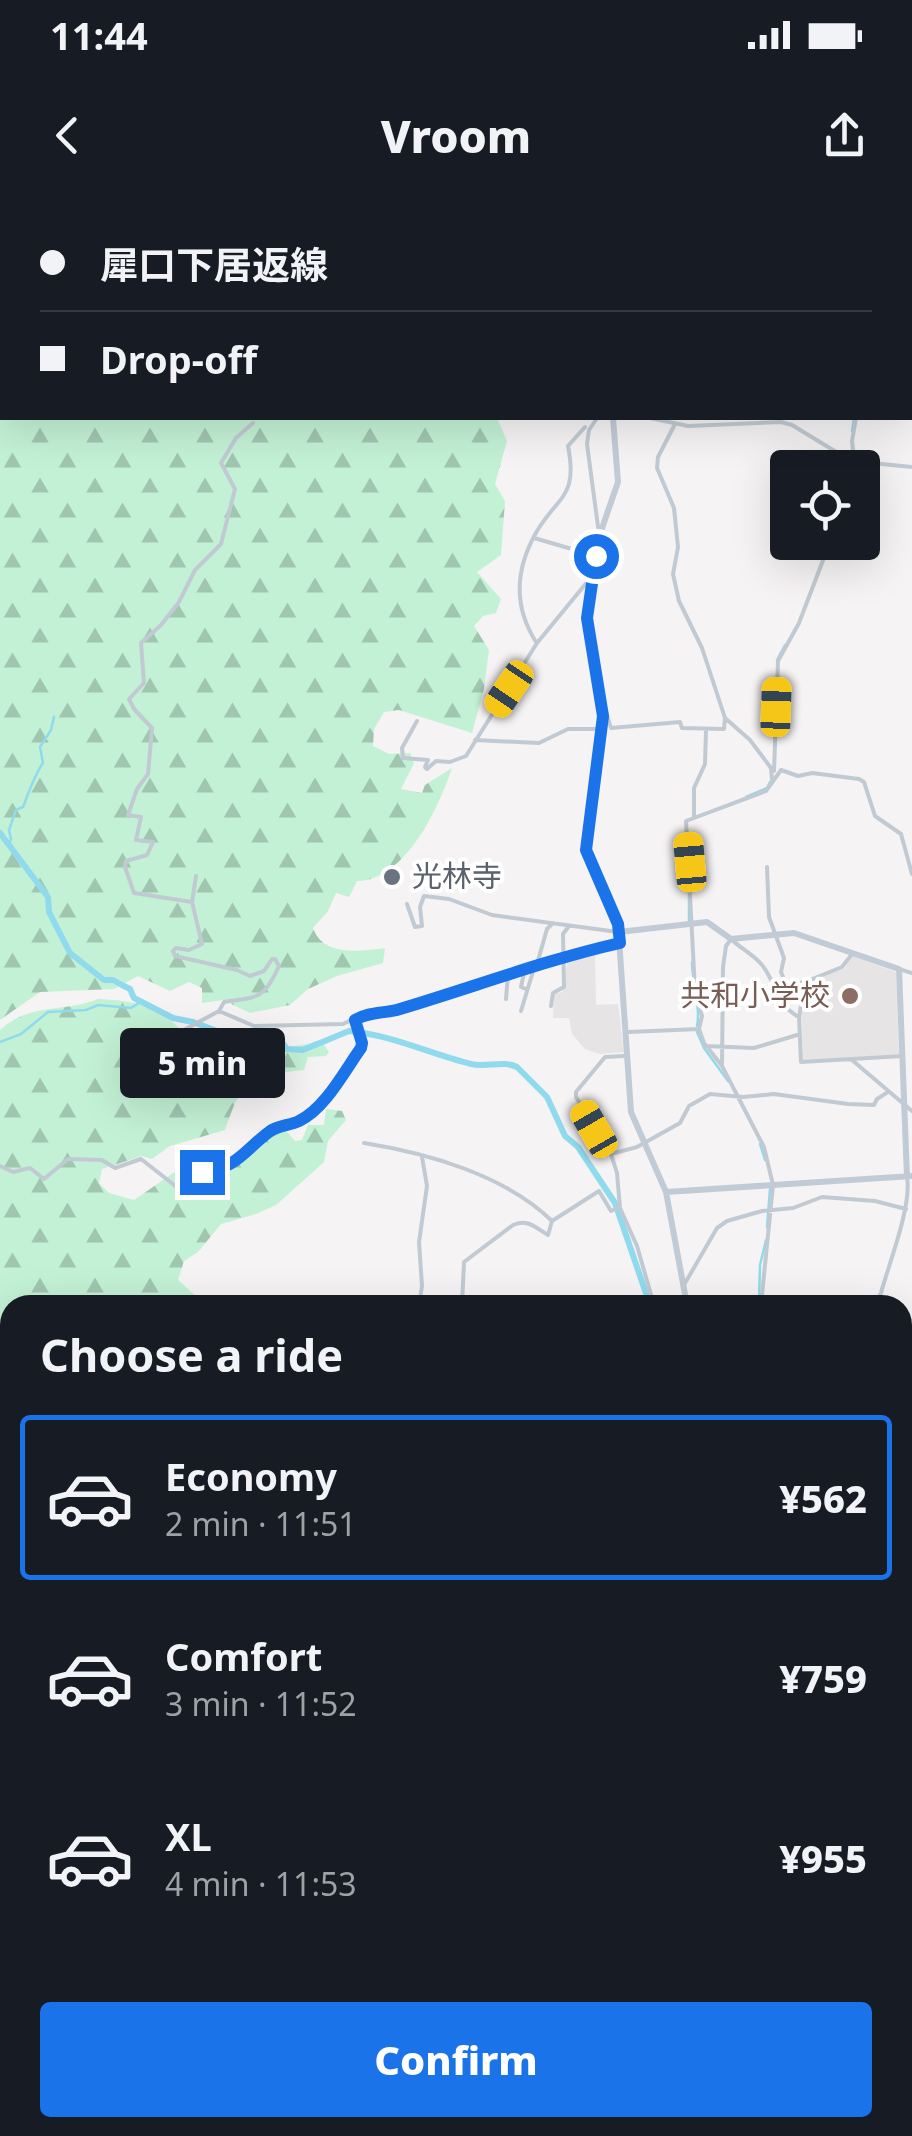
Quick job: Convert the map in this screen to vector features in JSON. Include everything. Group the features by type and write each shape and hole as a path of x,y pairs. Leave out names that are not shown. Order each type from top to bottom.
{"main road":[{"path":"613,420 618,482 600,537 587,618 603,704 586,850 620,932 630,1112 666,1192 686,1295"},
{"path":"620,932 707,922 731,939 794,933 900,969 910,1176 666,1192"}],"street":[{"path":"582,420 587,429 600,537"},
{"path":"537,643 519,605 522,573 534,538 566,496 570,474 568,446 595,420"},
{"path":"656,420 674,426 792,425 832,450"},
{"path":"735,420 736,425"},
{"path":"852,450 856,420"},
{"path":"192,902 134,893 124,867 126,860 148,855 154,842 136,840 141,817 128,815 137,788 148,774 152,728 129,699 144,681 141,643 161,625 179,602 195,570 221,544 235,489 221,463 236,438 252,423"},
{"path":"603,704 612,728 680,722 682,728 724,729 725,718 702,648 678,600 674,582 678,548 674,508 662,487 657,462 674,426"},
{"path":"880,465 912,467"},
{"path":"534,538 596,556"},
{"path":"772,780 778,662 800,623 823,560"},
{"path":"417,721 401,752 407,760 428,760 427,769 436,762 466,756 537,643 591,578"},
{"path":"725,718 750,740 771,768 772,780"},
{"path":"475,740 539,743 568,729 602,729"},
{"path":"694,817 694,788 705,764 706,730"},
{"path":"762,1295 773,1185 764,1147 699,1029 702,1016 695,990 691,884 684,825 694,817 766,792 781,770 798,776 812,773 862,780 874,816 901,834 912,874"},
{"path":"767,867 767,900 784,958 781,972 786,984"},
{"path":"196,876 192,902 202,944 188,950 176,948 175,956 250,976 264,971 272,959 278,962 270,984 260,996 244,1002 224,1002 220,1011"},
{"path":"407,904 415,927 422,926 420,907 424,896 449,899 492,915 620,932"},
{"path":"521,1012 547,929 553,923"},
{"path":"562,957 563,934 569,926"},
{"path":"722,1066 723,968 731,939 764,966 772,987 790,1013 799,1016"},
{"path":"220,1011 254,1026 343,1024 366,1013 396,1011 536,964 620,943"},
{"path":"772,987 805,982 842,967 854,953"},
{"path":"552,1006 553,993 564,987 566,959 562,957"},
{"path":"525,968 520,987 527,990"},
{"path":"900,969 912,972"},
{"path":"506,999 508,974"},
{"path":"805,982 799,1016 801,1062 902,1056"},
{"path":"184,1030 220,1011"},
{"path":"0,1166 14,1172 30,1168 47,1178 68,1160 102,1160 115,1168 141,1160 178,1188 196,1174 240,1159 273,1129 307,1116 320,1104 361,1048 355,1020"},
{"path":"625,1032 699,1029"},
{"path":"705,1046 754,1048 800,1034"},
{"path":"616,1209 617,1174 611,1154 576,1092 605,1057 627,1056"},
{"path":"852,1060 912,1111"},
{"path":"611,1154 645,1143 680,1123 689,1106 710,1094 774,1094 874,1104 888,1092"},
{"path":"364,1142 488,1176 552,1221"},
{"path":"421,1295 419,1242 426,1186 422,1156"},
{"path":"880,1295 906,1209 910,1176"},
{"path":"462,1295 464,1262 520,1222 548,1235 552,1221 599,1192 616,1209 638,1246 651,1295"},
{"path":"684,1285 722,1224 804,1205 822,1197 875,1200 906,1209"}],"shaded area":[{"path":"595,953 596,1005 618,1004 624,1052 600,1054 585,1049 572,1034 569,1018 553,1018 554,994 562,992 568,959"},
{"name":"共和小学校","path":"853,956 896,972 899,1054 803,1061 801,1009 806,983 845,968"}],"green space":[{"path":"0,420 498,420 507,441 495,484 505,501 501,555 477,572 501,599 496,613 483,616 474,626 489,650 472,733 399,710 384,712 374,729 373,746 389,754 410,753 414,763 401,789 422,793 425,785 452,768 429,821 405,856 374,878 357,881 349,897 336,893 328,911 313,928 325,944 334,948 385,948 383,963 308,989 290,1005 250,1013 223,1000 202,1003 202,988 189,982 170,991 138,976 114,989 40,992 0,1020"},
{"path":"98,999 142,1005 174,1024 194,1047 219,1041 281,1048 321,1040 329,1052 326,1056 308,1057 304,1070 251,1082 237,1098 225,1130 170,1146 152,1159 142,1156 102,1169 99,1183 109,1193 134,1200 179,1169 216,1167 279,1131 286,1131 295,1141 302,1140 308,1125 324,1125 326,1109 342,1111 346,1120 328,1141 324,1162 276,1205 221,1224 198,1252 184,1261 178,1280 195,1295 0,1295 0,1030 23,1015"}],"waterway":[{"path":"852,431 854,420"},
{"path":"777,660 785,645"},
{"path":"774,720 775,693"},
{"path":"9,844 16,810 23,807 43,763 40,747 54,717"},
{"path":"746,797 767,788 770,782"},
{"path":"0,833 48,897 49,912 70,953 104,980 130,989 134,998 173,1018 246,1042 282,1042 287,1049 303,1050 349,1031 380,1036 471,1064 517,1067 547,1097 565,1136 578,1147 615,1203 647,1295"},
{"path":"689,891 689,921"},
{"path":"692,962 697,1026"},
{"path":"0,1042 21,1034 48,1012 86,1010 98,1005 131,1008 142,1001"},
{"path":"697,1032 728,1081"},
{"path":"760,1144 765,1160"},
{"path":"767,1227 770,1189"},
{"path":"759,1295 766,1240"}],"place":[{"name":"光林寺","path":"392,877"},
{"name":"共和小学校","path":"850,996"}],"route":[{"path":"202,1172 240,1159 273,1129 299,1121 316,1108 361,1048 355,1020 366,1013 396,1011 537,964 620,943 618,924 586,850 603,716 587,618 596,556"}]}
